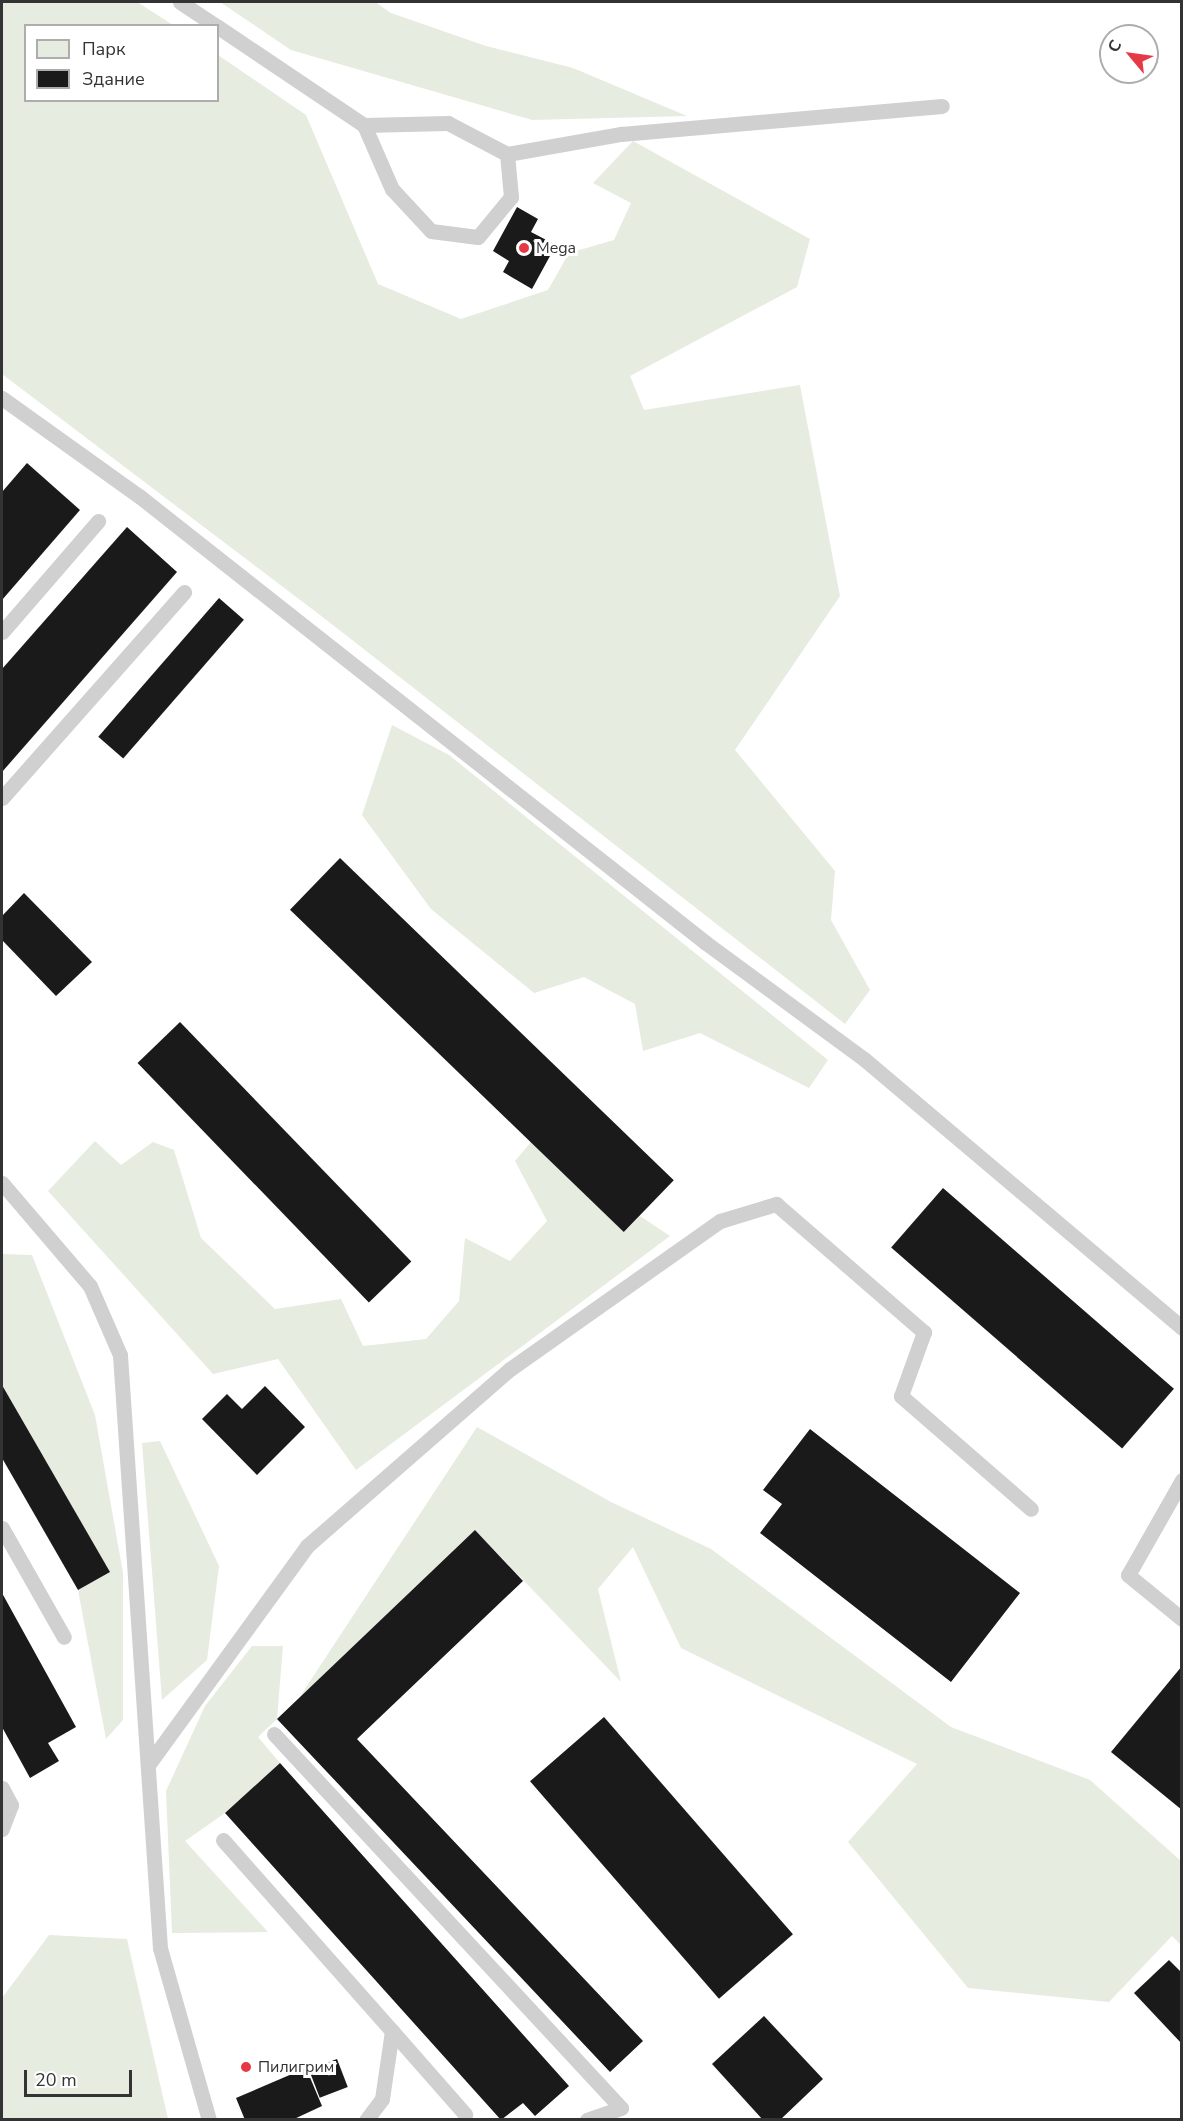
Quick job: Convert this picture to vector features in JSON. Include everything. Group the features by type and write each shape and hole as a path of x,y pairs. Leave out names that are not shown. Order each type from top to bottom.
{"lane":[{"path":"180,2 214,24"},
{"path":"219,27 364,125 392,189 430,231 478,237 511,197 507,154"},
{"path":"364,125 448,123 507,154 621,134 942,106"},
{"path":"2,398 139,496 706,944 864,1059 1182,1328"},
{"path":"2,632 98,521"},
{"path":"2,798 184,592"},
{"path":"2,1183 90,1286 120,1354 160,1948 209,2120"},
{"path":"148,1765 307,1546 510,1370 720,1221 776,1204 924,1332 901,1396 1031,1509"},
{"path":"1182,1480 1128,1575 1182,1619"},
{"path":"2,1528 64,1638"},
{"path":"274,1734 621,2108 587,2120"},
{"path":"2,1788 11,1805 2,1829"},
{"path":"223,1840 465,2114"},
{"path":"366,2120 382,2099 392,2031"}],"green space":[{"path":"2,2 137,2 171,24 24,24 24,102 219,102 219,56 306,115 378,284 461,319 548,290 569,253 614,240 631,203 593,183 633,141 810,239 797,287 630,376 644,410 800,385 840,596 735,750 835,871 831,920 870,990 845,1024 320,615 2,374"},
{"path":"220,2 375,2 391,13 486,46 573,68 687,116 532,120 291,50"},
{"path":"392,725 449,755 828,1060 809,1088 700,1033 643,1051 635,1004 584,977 534,993 431,909 362,815"},
{"path":"95,1141 121,1165 153,1142 174,1150 201,1238 275,1309 341,1299 363,1346 426,1339 459,1301 465,1238 510,1261 547,1221 515,1161 531,1142 624,1232 640,1216 670,1236 356,1470 278,1359 213,1374 48,1191"},
{"path":"2,1254 32,1255 95,1415 123,1573 123,1720 106,1739 78,1590 110,1572 2,1385"},
{"path":"477,1427 611,1502 711,1549 951,1727 1090,1780 1181,1861 1181,1945 1172,1936 1109,2002 968,1988 848,1842 917,1764 681,1648 633,1547 598,1589 621,1682 475,1530 299,1698"},
{"path":"160,1441 219,1566 207,1660 162,1700 142,1443"},
{"path":"252,1646 283,1646 277,1719 258,1737 280,1763 225,1813 185,1841 268,1932 172,1933 166,1791 205,1706"},
{"path":"49,1935 127,1939 168,2119 2,2119 2,1998"}],"building":[{"name":"Mega","path":"517,207 538,219 531,232 556,245 532,289 503,272 509,261 493,251"},
{"path":"27,463 80,510 2,600 2,492"},
{"path":"127,527 177,572 2,772 2,669"},
{"path":"219,598 244,620 123,759 98,737"},
{"path":"340,858 674,1180 624,1232 290,910"},
{"path":"24,893 92,962 56,996 2,940 2,916"},
{"path":"180,1022 411,1262 369,1303 138,1063"},
{"path":"943,1188 1174,1389 1122,1448 891,1248"},
{"path":"2,1385 110,1572 78,1590 2,1458"},
{"path":"265,1386 305,1427 257,1475 202,1419 227,1394 242,1409"},
{"path":"810,1429 1020,1593 951,1682 760,1533 782,1504 763,1490"},
{"path":"475,1530 523,1581 357,1739 643,2041 610,2072 277,1719"},
{"path":"2,1593 76,1727 48,1743 59,1761 30,1778 2,1727"},
{"path":"1182,1666 1182,1810 1111,1752"},
{"path":"604,1717 793,1934 719,1999 530,1781"},
{"path":"280,1763 569,2086 535,2116 523,2103 501,2120 225,1813"},
{"path":"1169,1960 1182,1973 1182,2044 1134,1993"},
{"path":"764,2016 823,2079 780,2120 763,2120 712,2064"},
{"path":"337,2059 348,2087 320,2098 309,2070"},
{"path":"306,2068 322,2106 292,2120 245,2120 236,2098"}],"place":[{"name":"Mega","path":"524,248"},
{"name":"Пилигрим","path":"246,2067"}]}
